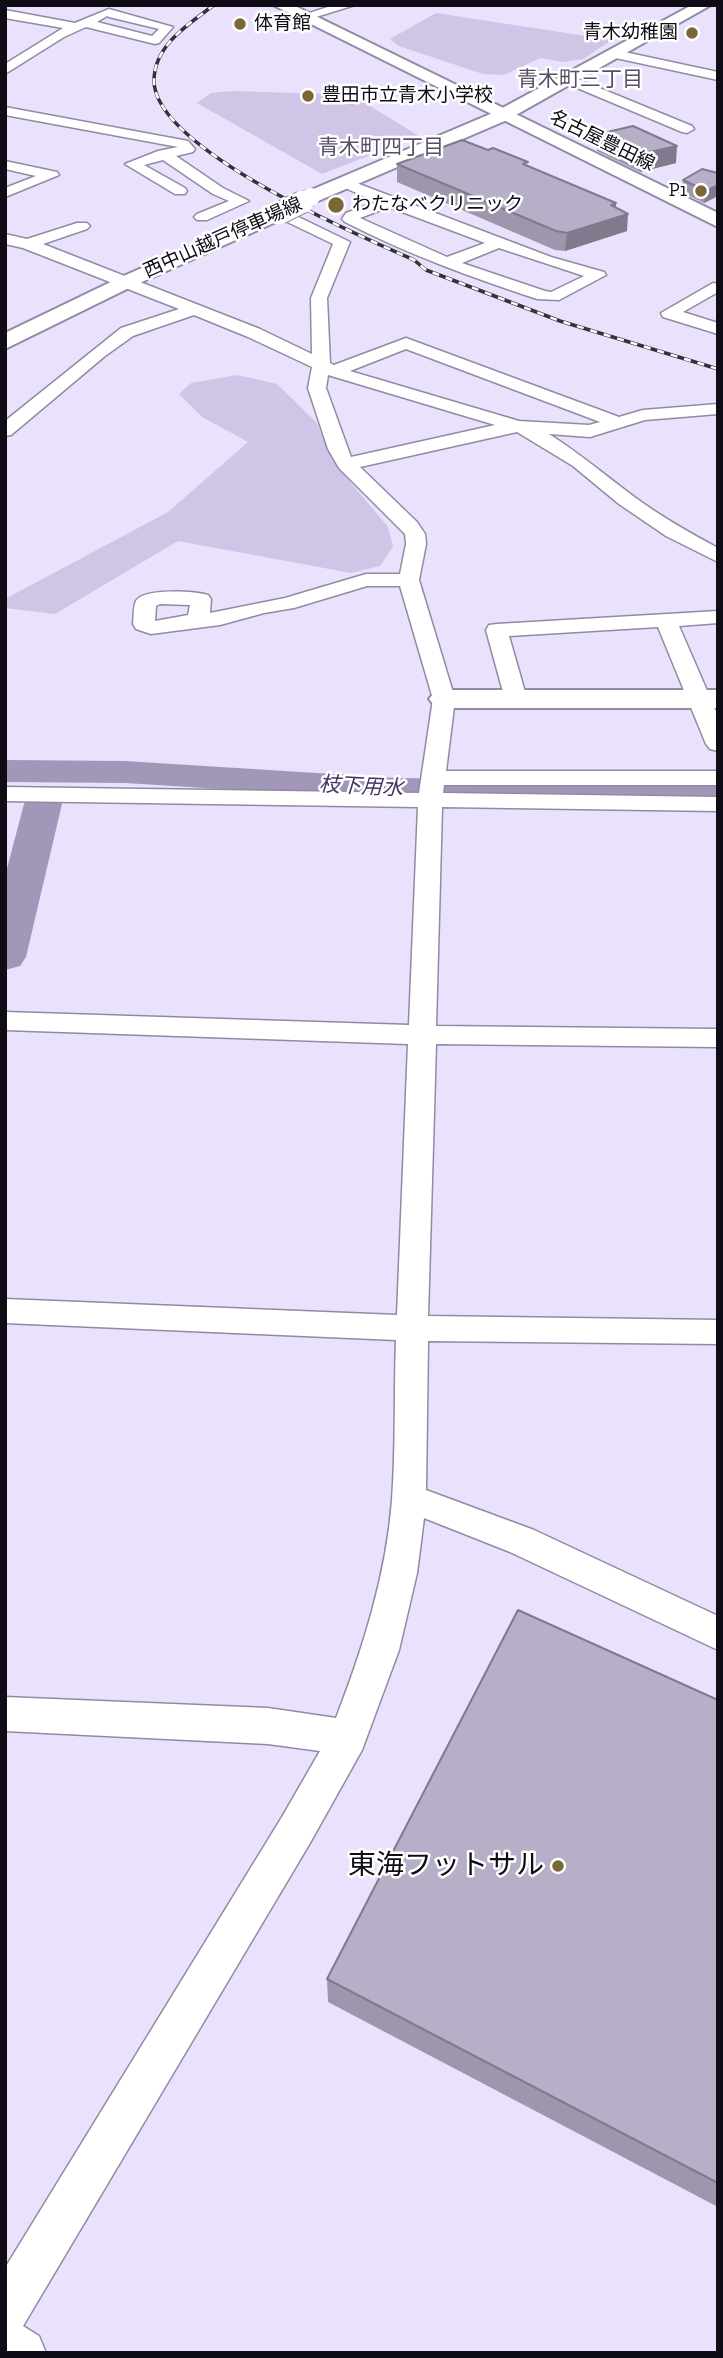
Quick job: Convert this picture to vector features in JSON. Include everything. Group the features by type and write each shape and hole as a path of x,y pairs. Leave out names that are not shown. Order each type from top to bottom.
{"main road":[{"name":"名古屋豊田線","path":"280,5 718,221"},
{"name":"西中山越戸停車場線","path":"5,342 126,282 501,116 704,5"},
{"path":"444,699 708,699"}],"street":[{"path":"5,13 14,5"},
{"path":"5,13 155,40 167,27 90,5"},
{"path":"8,65 80,25 128,5"},
{"path":"303,17 349,5"},
{"path":"615,54 718,76"},
{"path":"568,79 687,129"},
{"path":"9,114 183,144 188,149 132,164 180,191 168,197"},
{"path":"163,154 218,191 242,201 197,215 243,229"},
{"path":"5,165 52,175 5,193"},
{"path":"346,183 499,243 598,275 553,297 543,296 402,245 351,219 351,216 389,202"},
{"path":"5,2312 289,1842 348,1737 381,1650 399,1573 409,1501 412,1328 431,791 444,699 409,580 415,534 346,464 337,449 317,388 327,368 319,298 342,242 280,213"},
{"path":"28,244 82,226"},
{"path":"9,233 28,244 195,309 327,368 531,430 580,462 673,532 718,556"},
{"path":"447,263 499,243"},
{"path":"716,288 669,313 718,329"},
{"path":"5,432 99,352 127,332 195,309"},
{"path":"327,368 406,344 619,423"},
{"path":"346,464 516,426 590,431 654,413 718,409"},
{"path":"198,625 251,620 282,611 287,604 366,580 409,580"},
{"path":"516,699 497,630 718,617"},
{"path":"666,620 708,699 718,744"},
{"path":"5,794 431,791 718,778"},
{"path":"431,791 718,803"},
{"path":"5,1021 422,1035 718,1038"},
{"path":"5,1311 412,1328 718,1332"},
{"path":"409,1501 431,1505 522,1541 718,1634"},
{"path":"5,1714 268,1726 348,1737"},
{"path":"5,2342 22,2353"}],"shaded area":[{"path":"436,13 612,40 583,59 563,62 540,58 504,75 483,74 399,46 390,39"},
{"path":"234,91 352,95 419,136 322,174 197,103 211,93"},
{"path":"237,375 277,384 317,423 327,448 346,477 388,527 393,547 380,566 351,573 178,541 55,614 5,608 5,599 168,512 248,442 202,417 179,394 191,383"}],"building":[{"path":"633,126 677,146 641,154 599,134"},
{"path":"462,140 488,150 493,148 528,162 523,164 616,203 611,205 628,214 567,233 556,231 397,164"},
{"path":"702,169 718,173 718,185 706,191 683,180"},
{"name":"東海フットサル","path":"518,1610 718,1700 718,2183 327,1979"}],"waterway":[{"name":"枝下用水","path":"5,771 125,772 397,789 718,793"},
{"path":"5,957 43,804"}],"railway":[{"path":"214,5 166,46 156,68 154,81 163,107 187,134 222,161 263,187 414,260 426,270 560,321 718,369"}],"place":[{"name":"体育館","path":"240,24"},
{"name":"青木幼稚園","path":"692,33"},
{"name":"豊田市立青木小学校","path":"308,96"},
{"name":"P1","path":"701,191"},
{"name":"わたなべクリニック","path":"336,205"},
{"name":"東海フットサル","path":"558,1866"}],"district":[{"name":"青木町三丁目","path":"580,80"},
{"name":"青木町四丁目","path":"381,148"}]}
